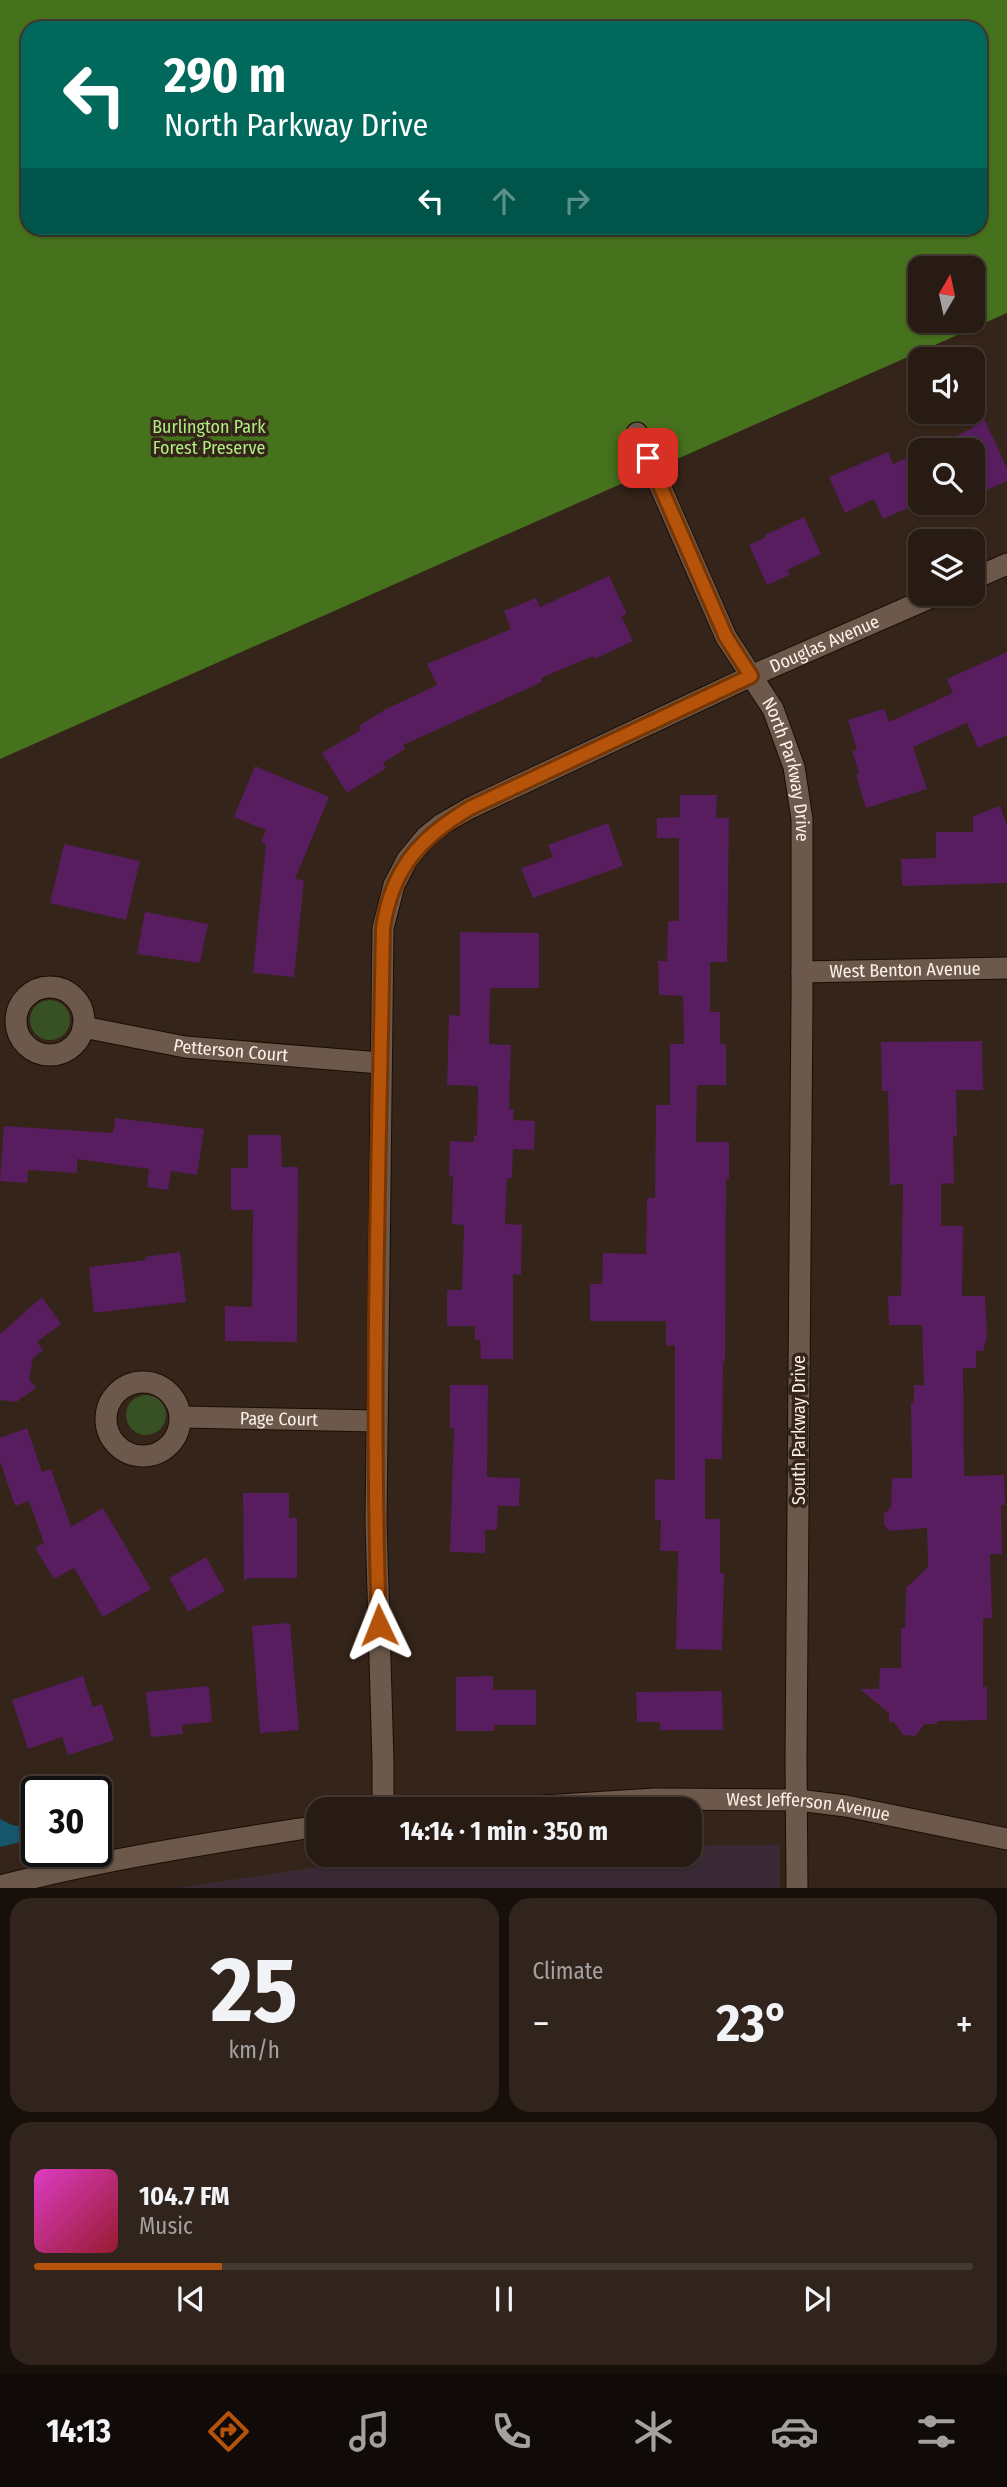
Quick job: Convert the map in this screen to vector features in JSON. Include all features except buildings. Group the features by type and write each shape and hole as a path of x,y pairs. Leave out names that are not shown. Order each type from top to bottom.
{"street":[{"name":"North Parkway Drive","path":"637,433 726,637 773,709 794,767 802,820 802,972"},
{"path":"985,574 1007,564"},
{"name":"Douglas Avenue","path":"383,1797 376,1521 380,1063 383,928 394,886 407,860 426,837 470,808 751,676 910,606"},
{"name":"West Benton Avenue","path":"802,972 1007,968"},
{"name":"South Parkway Drive","path":"797,1888 802,972"},
{"name":"Petterson Court","path":"83,1027 185,1047 380,1063"},
{"name":"Page Court","path":"181,1417 376,1421"},
{"name":"West Jefferson Avenue","path":"702,1799 798,1800 846,1806 1007,1839"},
{"path":"0,1886 70,1868 306,1828"}],"shaded area":[{"path":"702,1845 780,1845 780,1888 177,1888 319,1867 702,1867"}],"green space":[{"name":"Burlington Park Forest Preserve","path":"0,0 1007,0 1007,313 985,323 985,256 908,256 908,333 962,333 930,347 908,347 908,357 0,759"},
{"path":"50,1000 64,1006 70,1020 64,1034 50,1040 36,1034 30,1020 36,1006"},
{"path":"146,1395 160,1401 166,1415 160,1429 146,1435 132,1429 126,1415 132,1401"}],"water":[{"path":"0,1819 21,1826 22,1867 0,1888"}],"pier":[{"path":"21,1842 21,1867 58,1867 57,1875 48,1888 0,1888 0,1847"}],"route":[{"path":"379,1625 376,1384 383,928 386,911 394,886 407,860 426,837 442,824 470,808 751,676 731,648 648,458"}]}
